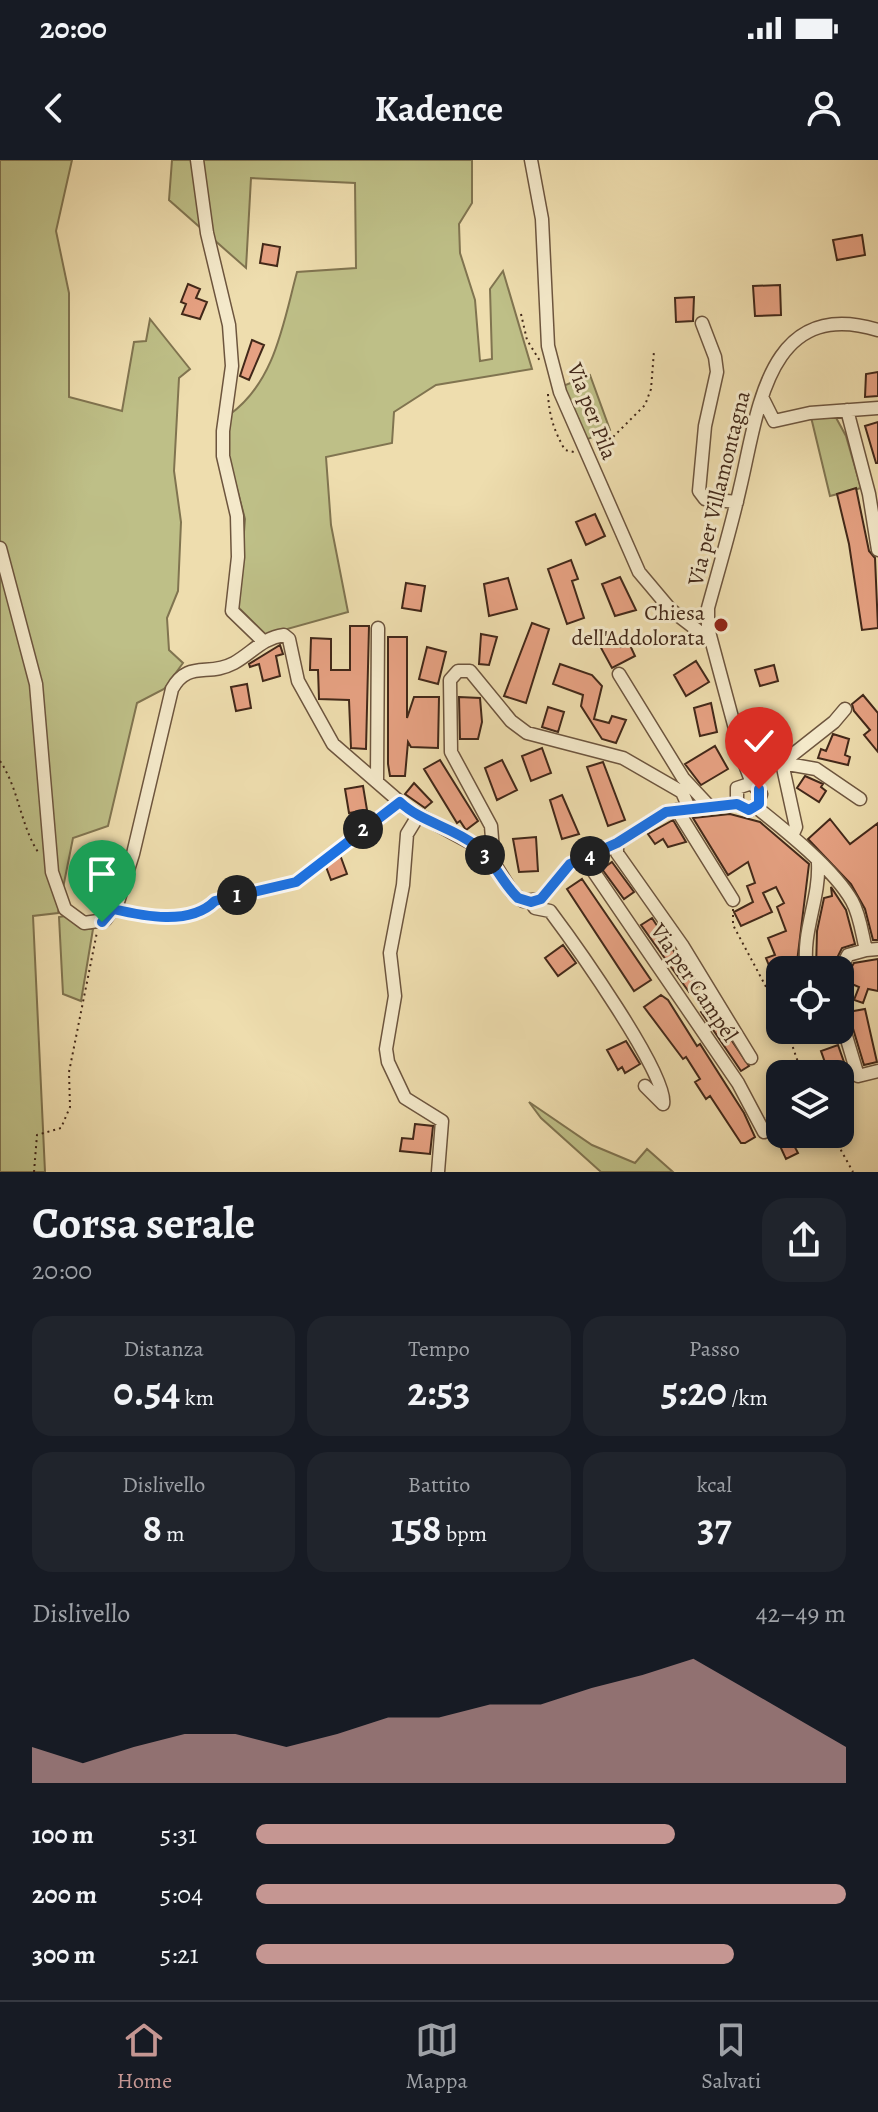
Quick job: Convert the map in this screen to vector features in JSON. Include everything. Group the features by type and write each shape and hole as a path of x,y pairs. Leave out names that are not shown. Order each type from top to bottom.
{"street":[{"path":"197,160 207,233 229,325 232,366 223,431 223,456 237,516 238,557 232,611 263,641"},
{"name":"Via per Pila","path":"531,160 542,219 548,346 560,392 639,572 671,610 709,639"},
{"path":"702,323 715,357 717,372 705,426 699,491 705,499 737,502"},
{"name":"Via per Villamontagna","path":"752,783 709,639 708,608 737,502 761,396 778,358 804,336 825,327 854,325 878,330"},
{"path":"761,396 774,421 810,413 878,408"},
{"path":"847,410 869,494 878,550"},
{"path":"0,548 36,684 52,872 60,901 70,915 84,923 98,924 113,909 133,854 172,689 178,678 185,672 234,663 263,641 284,635 289,639 298,681 325,735 418,816 471,842 494,863 512,892 531,902 535,908 550,911 629,1029 659,1080 663,1104 645,1086"},
{"path":"377,780 378,628"},
{"path":"494,863 491,826 451,752 450,680 458,671 470,671 511,721 527,733 623,758 682,792 683,809 733,900"},
{"path":"619,674 683,778 710,807"},
{"path":"782,763 834,722 845,709"},
{"path":"782,763 808,765 860,799"},
{"path":"782,763 796,827 792,836"},
{"path":"756,807 761,794 752,783 737,788 737,804 742,809 756,807 792,836 838,882 853,903 872,949 847,956"},
{"path":"358,834 400,802"},
{"path":"531,902 547,895 570,864 617,843 654,818 683,809 737,804"},
{"path":"418,816 407,834 403,885 390,953 395,996 386,1049 388,1062 405,1098 442,1121 438,1172"},
{"name":"Via per Campél","path":"617,843 617,853 682,945 751,1058"},
{"name":"Via per Campél","path":"585,859 729,1070 764,1132"},
{"path":"806,956 805,942 819,877 818,863"},
{"path":"848,1044 858,1076 878,1071"}],"path":[{"path":"521,314 527,340 546,371"},
{"path":"609,441 645,405 651,389 654,351"},
{"path":"547,383 549,413 556,436 565,450 585,451"},
{"path":"0,761 9,775 35,847 52,872"},
{"path":"113,909 150,917 174,916 245,893 275,889 296,882 358,834"},
{"path":"733,900 733,925 766,987"},
{"path":"34,1172 37,1135 61,1128 70,1107 69,1072 98,924"},
{"path":"840,1148 853,1172"}],"green space":[{"path":"0,160 72,160 56,231 69,293 69,397 122,411 134,342 146,341 150,319 190,369 179,378 174,471 181,522 178,591 167,618 169,650 183,663 164,689 137,703 108,826 73,838 58,913 33,916 45,1172 0,1172"},
{"path":"172,160 472,160 472,203 459,224 460,253 475,300 480,361 492,359 490,289 503,271 532,369 436,385 394,412 392,443 326,457 331,525 348,612 266,635 238,607 245,519 229,459 229,415 245,402 267,369 297,272 356,268 355,183 251,178 246,268 169,200"},
{"path":"590,375 610,430 583,441 563,386"},
{"path":"834,414 846,436 861,488 830,496 811,417"},
{"path":"65,916 80,927 93,929 81,1001 63,994 59,917"},
{"path":"529,1102 592,1145 635,1163 647,1149 673,1172 601,1172 541,1118"}],"building":[{"path":"862,235 865,255 837,260 833,240"},
{"path":"263,244 280,247 277,266 260,263"},
{"path":"188,284 200,289 196,298 207,302 200,319 182,314 186,304 181,302"},
{"path":"780,285 781,315 755,316 753,286"},
{"path":"694,297 693,321 676,322 675,298"},
{"path":"252,340 264,345 249,380 240,376"},
{"path":"878,372 878,396 865,397 866,374"},
{"path":"878,422 878,463 876,463 865,426"},
{"path":"856,488 869,551 875,558 878,628 862,630 849,544 837,494"},
{"path":"595,514 605,536 586,545 576,522"},
{"path":"571,560 578,579 572,581 584,618 567,624 548,569"},
{"path":"620,577 636,610 615,616 602,584"},
{"path":"508,578 517,609 489,616 484,584"},
{"path":"406,583 425,586 421,611 402,608"},
{"path":"532,623 549,629 526,703 504,696"},
{"path":"350,626 369,626 366,749 351,748 349,700 319,699 318,670 310,670 311,638 331,639 331,670 350,670"},
{"path":"481,634 497,637 489,665 479,664"},
{"path":"388,637 407,637 407,718 414,697 439,697 438,748 411,747 408,742 405,776 390,776 388,764"},
{"path":"616,638 621,647 629,643 635,656 612,668 600,646"},
{"path":"280,645 283,654 276,656 280,676 263,681 259,664 250,667 249,664"},
{"path":"427,647 446,652 438,684 419,679"},
{"path":"696,661 709,682 686,696 674,675"},
{"path":"560,664 592,675 602,686 594,719 609,723 612,716 626,720 616,743 602,739 581,706 583,695 553,684"},
{"path":"774,665 778,681 760,686 755,670"},
{"path":"247,684 251,708 236,711 231,687"},
{"path":"863,695 878,713 878,752 864,735 870,730 852,704"},
{"path":"459,697 480,698 482,722 478,739 460,739"},
{"path":"711,703 717,732 700,736 694,708"},
{"path":"548,707 564,712 558,732 542,727"},
{"path":"833,734 849,739 845,755 850,757 848,765 818,758 821,749 826,751"},
{"path":"715,746 728,769 701,785 685,764"},
{"path":"542,748 551,773 531,781 522,756"},
{"path":"440,760 478,821 466,830 460,821 457,823 424,769"},
{"path":"502,760 517,790 497,800 485,768"},
{"path":"603,762 625,820 608,826 587,767"},
{"path":"805,776 823,784 821,787 826,791 819,802 797,788"},
{"path":"414,783 432,802 425,808 405,794"},
{"path":"363,786 367,810 349,813 345,789"},
{"path":"562,795 579,834 562,839 550,800"},
{"path":"730,814 760,822 809,864 798,956 772,956 775,955 768,938 786,931 777,907 784,903 776,887 763,893 772,912 741,926 734,912 753,902 747,886 755,883 748,862 728,875 693,818"},
{"path":"830,819 850,844 878,823 878,940 873,940 865,909 851,884 808,839"},
{"path":"673,820 686,842 668,847 663,839 655,844 648,834"},
{"path":"536,837 538,871 519,872 513,839"},
{"path":"339,852 347,874 331,880 325,864"},
{"path":"612,862 634,892 624,899 602,869"},
{"path":"582,879 651,980 634,991 567,889"},
{"path":"831,887 846,910 855,944 842,948 838,956 816,956 817,931 824,898 832,896"},
{"path":"652,918 697,987 689,992 641,925"},
{"path":"563,945 576,963 558,976 545,958"},
{"path":"878,959 878,991 868,989 863,1003 854,1000 859,987 854,985 854,963"},
{"path":"661,995 668,1000 697,1046 700,1044 744,1113 755,1137 741,1143 710,1096 706,1099 695,1082 700,1079 686,1057 683,1059 644,1007"},
{"path":"709,1007 749,1066 741,1071 701,1012"},
{"path":"865,1009 877,1062 864,1065 854,1032 854,1011"},
{"path":"626,1041 640,1064 625,1073 622,1067 618,1070 607,1050"},
{"path":"838,1045 843,1060 824,1060 821,1051"},
{"path":"415,1124 433,1126 430,1154 400,1151 402,1138 413,1139"},
{"path":"781,1148 795,1148 798,1153 786,1159"}],"place":[{"name":"Chiesa dell'Addolorata","path":"721,625"}],"route":[{"path":"102,922 113,909 150,917 174,916 210,907 215,901 296,882 400,802 418,816 478,847 494,863 506,885 518,898 536,901 547,895 570,864 617,843 666,812 737,804 749,810 759,804 759,789"}]}
